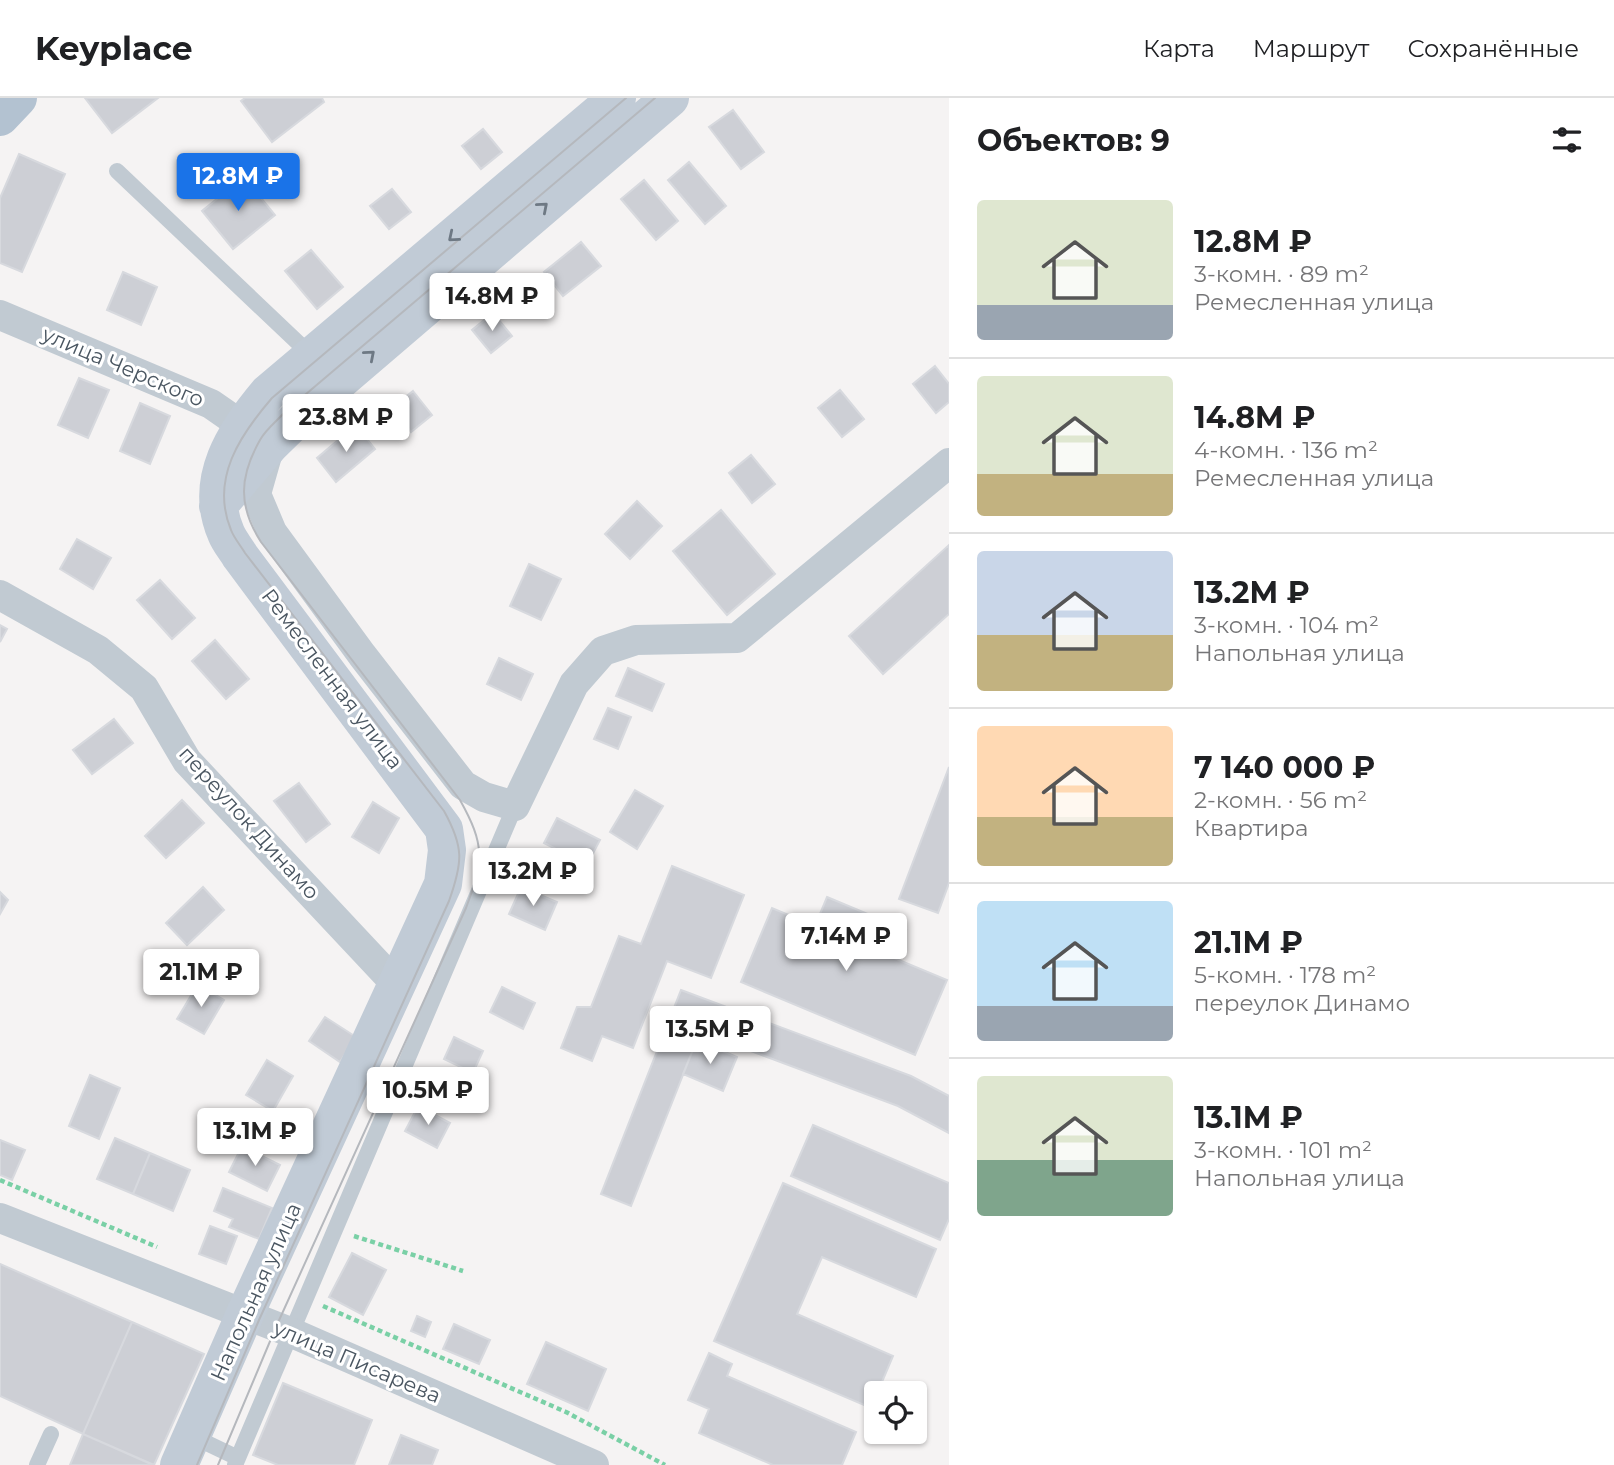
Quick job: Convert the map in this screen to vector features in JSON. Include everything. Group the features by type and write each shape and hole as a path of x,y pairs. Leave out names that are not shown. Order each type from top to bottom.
{"main road":[{"path":"0,117 18,98"}],"street":[{"name":"Ремесленная улица","path":"256,434 268,393 617,98"},
{"name":"Ремесленная улица","path":"447,850 444,829 240,556 226,533 218,506 219,479 228,450 309,407 670,98"},
{"name":"улица Черского","path":"0,315 211,404 256,434"},
{"path":"256,434 256,495 272,532 362,655 463,785 484,797 514,806 575,684 603,651 636,640 737,638 949,463"},
{"name":"переулок Динамо","path":"0,595 98,650 145,688 187,761 397,985"},
{"name":"Напольная улица","path":"186,1450 245,1314 443,884 447,850"},
{"name":"улица Писарева","path":"0,1217 290,1332 594,1465"}],"lane":[{"path":"117,171 312,356"},
{"path":"186,1450 236,1462 514,806"},
{"path":"37,1465 51,1434"}],"path":[{"path":"0,1180 165,1251"},
{"path":"343,1232 463,1271"},
{"path":"312,1302 566,1412 665,1465"}],"building":[{"path":"85,98 158,98 112,133"},
{"path":"245,98 322,98 324,102 272,142 241,101"},
{"path":"733,110 764,152 741,169 709,127"},
{"path":"483,129 502,152 481,169 462,146"},
{"path":"19,154 65,174 22,272 0,263 0,198"},
{"path":"689,162 726,206 705,224 668,180"},
{"path":"244,177 275,215 233,249 202,211"},
{"path":"644,180 678,221 656,240 621,199"},
{"path":"392,189 411,212 389,229 370,206"},
{"path":"581,242 601,266 563,296 544,272"},
{"path":"311,250 343,287 317,309 285,271"},
{"path":"123,272 157,287 141,325 107,310"},
{"path":"493,313 512,336 491,353 472,330"},
{"path":"935,366 949,384 949,402 936,413 913,384"},
{"path":"79,378 109,390 88,438 58,425"},
{"path":"840,390 864,419 842,437 818,408"},
{"path":"413,391 432,415 411,432 392,408"},
{"path":"140,403 170,416 150,464 120,451"},
{"path":"356,425 375,449 336,482 317,458"},
{"path":"751,455 775,484 752,503 729,473"},
{"path":"637,501 662,526 630,559 605,534"},
{"path":"721,510 775,574 727,615 673,551"},
{"path":"77,539 111,558 93,589 60,569"},
{"path":"949,545 949,614 883,674 849,636"},
{"path":"529,564 561,579 541,620 510,606"},
{"path":"160,580 195,618 172,639 137,600"},
{"path":"0,625 7,629 0,642"},
{"path":"215,640 249,679 226,699 192,661"},
{"path":"499,658 533,674 521,700 487,684"},
{"path":"628,668 664,684 652,711 616,696"},
{"path":"608,708 631,717 618,749 594,739"},
{"path":"114,719 133,743 92,774 73,750"},
{"path":"949,767 949,883 938,913 899,899"},
{"path":"299,783 330,824 306,842 274,801"},
{"path":"635,790 663,806 637,849 610,832"},
{"path":"182,800 204,823 166,858 145,836"},
{"path":"373,802 399,818 379,853 352,837"},
{"path":"557,818 600,840 587,865 544,843"},
{"path":"672,866 744,895 711,978 667,961 633,1048 602,1036 592,1061 561,1048 577,1007 591,1007 619,936 641,944"},
{"path":"203,887 224,910 187,945 166,923"},
{"path":"521,887 557,902 545,930 509,914"},
{"path":"0,892 8,900 0,914"},
{"path":"827,897 906,930 894,958 947,980 915,1055 741,982 772,908 815,926"},
{"path":"198,984 224,1000 204,1034 177,1019"},
{"path":"502,987 535,1003 523,1029 490,1012"},
{"path":"681,990 911,1076 949,1096 949,1133 898,1106 700,1032 631,1206 601,1194"},
{"path":"325,1017 356,1037 340,1062 309,1041"},
{"path":"454,1037 483,1051 473,1073 444,1059"},
{"path":"697,1040 737,1057 723,1091 683,1074"},
{"path":"267,1060 293,1076 273,1111 246,1095"},
{"path":"90,1075 120,1088 99,1139 69,1126"},
{"path":"418,1106 450,1123 437,1148 405,1131"},
{"path":"813,1125 949,1183 949,1219 940,1240 791,1176"},
{"path":"115,1138 150,1153 133,1194 97,1179"},
{"path":"0,1140 25,1150 12,1180 0,1175"},
{"path":"242,1146 280,1165 267,1191 229,1172"},
{"path":"150,1153 190,1170 173,1211 133,1194"},
{"path":"783,1183 936,1249 916,1297 822,1257 797,1314 893,1356 882,1381 864,1381 864,1405 714,1341"},
{"path":"223,1188 272,1208 259,1239 229,1227 233,1219 214,1211"},
{"path":"210,1226 237,1236 226,1264 199,1254"},
{"path":"352,1253 386,1270 363,1315 329,1297"},
{"path":"0,1264 132,1322 83,1434 0,1396"},
{"path":"417,1316 431,1322 425,1337 411,1331"},
{"path":"132,1322 204,1354 154,1465 83,1434"},
{"path":"454,1324 490,1340 479,1364 443,1349"},
{"path":"546,1342 606,1369 588,1411 527,1384"},
{"path":"709,1353 732,1364 727,1376 856,1432 842,1465 773,1465 699,1433 709,1409 688,1400"},
{"path":"283,1383 372,1420 354,1465 278,1465 253,1455"},
{"path":"83,1434 153,1465 70,1465"},
{"path":"401,1435 438,1450 432,1465 389,1465"}],"tram line":[{"path":"197,1465 259,1320 449,901 459,865 458,845 444,811 236,539 225,511 226,476 239,443 272,398 626,98"},
{"path":"218,1465 276,1327 466,908 479,865 478,841 460,800 253,529 245,504 248,466 263,436 286,411 655,98"}]}
